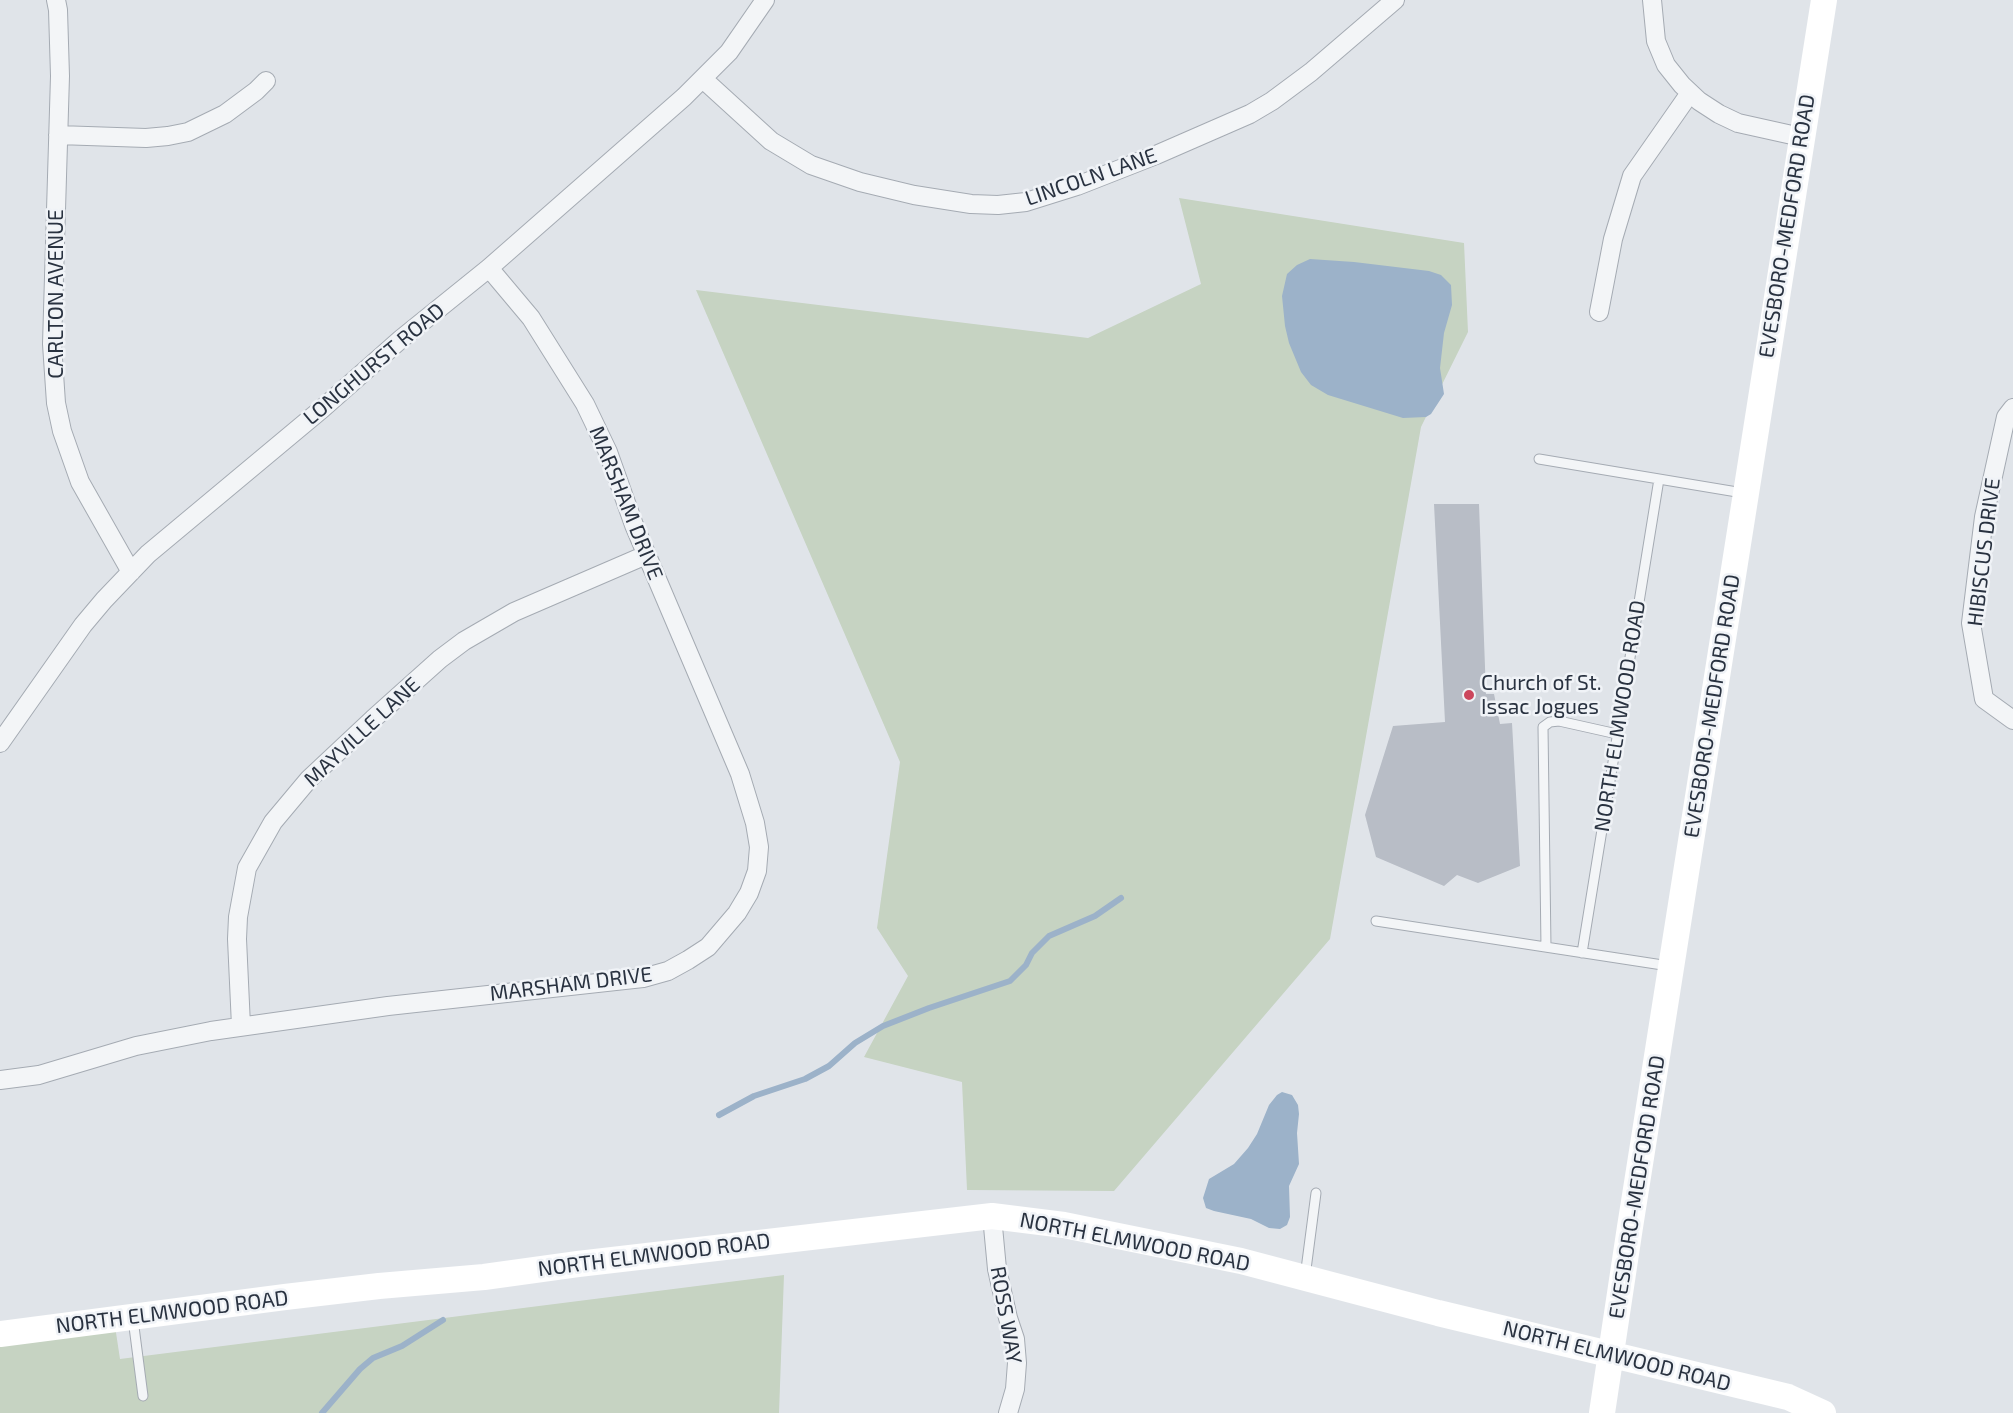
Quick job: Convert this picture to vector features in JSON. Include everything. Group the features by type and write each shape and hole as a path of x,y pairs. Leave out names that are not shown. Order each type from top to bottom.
{"main road":[{"name":"EVESBORO-MEDFORD ROAD","path":"1602,1413 1824,0"},
{"name":"NORTH ELMWOOD ROAD","path":"0,1334 379,1286 476,1278 992,1216 1064,1225 1195,1251 1305,1277 1438,1313 1788,1397 1822,1413"}],"street":[{"name":"CARLTON AVENUE","path":"56,0 60,76 52,344 56,403 62,431 80,482 131,572"},
{"name":"LONGHURST ROAD","path":"0,743 63,651 104,600 131,572 172,533 489,268 703,79 729,52 765,0"},
{"name":"LINCOLN LANE","path":"703,79 771,141 811,165 860,182 943,201 998,205 1026,202 1077,186 1156,155 1250,114 1311,72 1395,0"},
{"path":"1652,0 1656,41 1666,65 1690,93 1719,114 1738,123 1801,137"},
{"path":"58,135 146,138 188,132 225,114 266,81"},
{"path":"1599,312 1613,239 1632,176 1690,93"},
{"name":"MARSHAM DRIVE","path":"0,1080 39,1075 161,1040 241,1026 388,1006 643,978 668,971 708,947 737,913 749,893 757,871 759,847 755,823 740,774 646,555 608,452 585,404 531,318 489,268"},
{"name":"HIBISCUS DRIVE","path":"2013,408 2007,417 1984,517 1971,623 1984,699 2013,720"},
{"name":"MAYVILLE LANE","path":"241,1026 238,916 247,868 273,822 309,779 372,719 464,641 514,612 646,555"},
{"name":"ROSS WAY","path":"992,1216 997,1269 1015,1340 1017,1363 1015,1389 1008,1413"}],"lane":[{"path":"1539,459 1745,494"},
{"name":"NORTH ELMWOOD ROAD","path":"1582,953 1659,479"},
{"path":"1546,947 1543,727 1550,722 1559,722 1617,734"},
{"path":"1376,921 1671,967"},
{"path":"1305,1277 1316,1193"},
{"path":"133,1317 143,1396"}],"green space":[{"path":"1179,198 1464,243 1468,332 1421,427 1330,939 1114,1191 967,1190 962,1082 864,1057 908,976 877,928 900,762 696,290 1088,338 1201,284"},
{"path":"784,1275 779,1413 0,1413 0,1340 115,1326 120,1359"}],"water":[{"path":"1310,259 1429,271 1441,275 1451,285 1452,305 1444,333 1440,368 1444,394 1431,414 1426,417 1403,418 1328,395 1311,385 1301,372 1289,343 1282,296 1287,274 1297,265"},
{"path":"1282,1092 1292,1095 1298,1105 1299,1114 1297,1133 1299,1164 1289,1186 1290,1217 1287,1225 1280,1229 1269,1228 1251,1219 1206,1208 1203,1198 1209,1179 1234,1164 1248,1148 1257,1134 1269,1105"}],"building":[{"name":"Church of St. Issac Jogues","path":"1434,504 1479,504 1486,694 1494,694 1500,724 1512,723 1520,866 1478,883 1457,875 1444,886 1376,857 1365,815 1393,726 1445,722"}],"waterway":[{"path":"719,1115 754,1096 805,1079 829,1066 855,1043 883,1026 1010,981 1049,936 1095,916 1121,898"},
{"path":"322,1413 360,1369 373,1358 402,1346 443,1320"}],"place":[{"name":"Church of St. Issac Jogues","path":"1469,695"}]}
